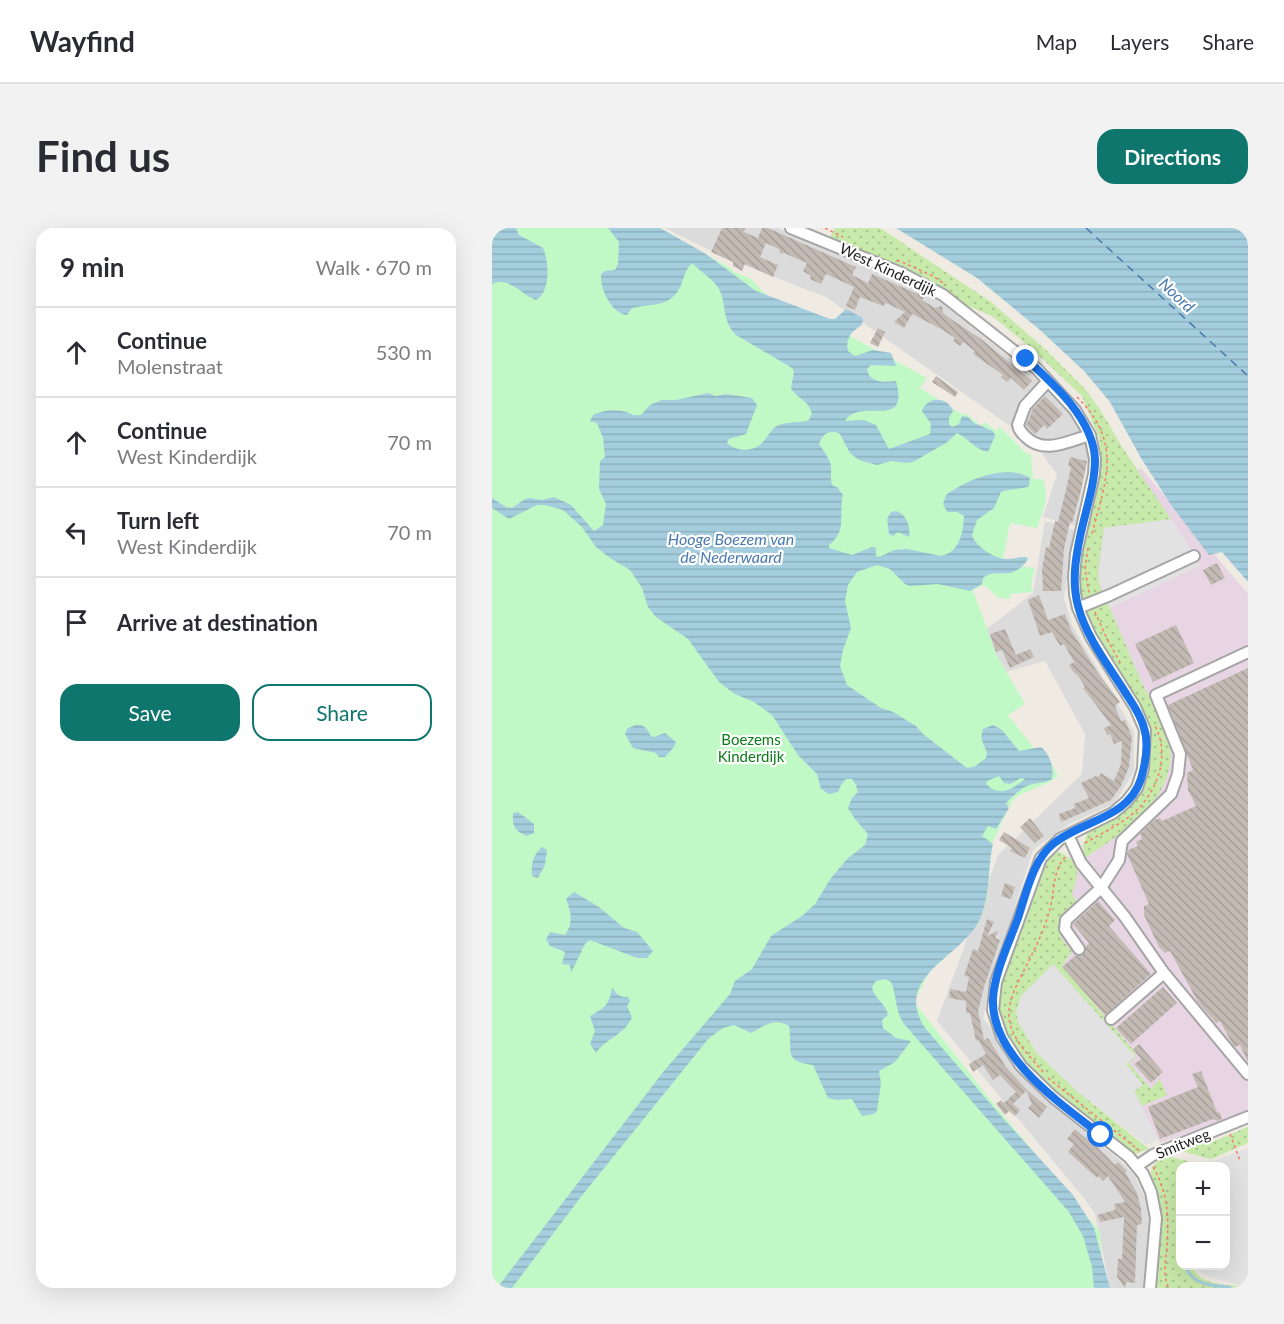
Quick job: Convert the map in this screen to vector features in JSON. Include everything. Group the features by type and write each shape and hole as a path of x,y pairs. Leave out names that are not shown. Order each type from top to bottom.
{"street":[{"name":"West Kinderdijk","path":"791,228 808,231 934,290 1026,359 1081,417 1090,435 1095,459 1094,474 1082,526 1074,577 1078,608 1091,637 1138,714 1145,730 1146,740 1141,778 1127,801 1113,813 1068,835 1046,851 1035,871 996,982 993,1010 1002,1037 1021,1066 1053,1097 1137,1166"},
{"path":"1048,381 1025,406 1018,425 1021,433 1034,445 1043,447 1090,435"},
{"path":"1078,608 1110,596 1194,556"},
{"path":"1079,950 1065,930 1066,920 1101,888 1119,860 1122,841 1171,794 1178,774 1180,754 1156,695 1248,652"},
{"path":"1068,835 1081,863 1125,917 1164,973 1248,1074"},
{"path":"1111,1019 1164,973"},
{"name":"Smitweg","path":"1137,1166 1161,1152 1248,1118"},
{"path":"1137,1166 1151,1192 1155,1210 1150,1288"}],"path":[{"path":"1232,1138 1240,1161"}],"shaded area":[{"path":"665,228 778,228 934,297 1044,385 1082,422 1089,453 1075,526 1043,517 1057,474 1033,442 826,297 725,258"},
{"path":"1141,468 1248,594 1248,1113 1160,1143 1110,1049 1039,936 1063,874 1152,781 1150,729 1088,602 1104,487"},
{"path":"1171,519 1201,565 1110,608 1098,579 1104,528"},
{"path":"1045,521 1075,530 1064,598 1072,625 1134,732 1134,771 1115,803 1069,824 1033,850 999,957 983,1018 1039,1093 1123,1163 1135,1176 1148,1204 1151,1288 1110,1288 1095,1214 937,1021 998,855 1082,774 1085,734 1045,661 1005,672 984,631 1033,593"},
{"path":"1053,964 1135,1056 1126,1064 1143,1085 1134,1091 1158,1140 1146,1145 1077,1091 1037,1053 1025,1034 1016,1011 1021,996"},
{"path":"1248,1148 1248,1288 1210,1277 1195,1270 1230,1270 1230,1162 1211,1162"}],"green space":[{"name":"Boezems Kinderdijk","path":"492,228 660,228 732,271 751,279 771,300 793,305 927,378 920,388 963,415 965,413 981,426 985,422 996,431 1000,427 1026,453 1031,454 1033,479 1043,479 1045,486 1044,509 1037,528 1010,523 1002,564 1035,568 1031,585 1033,592 1010,594 1010,599 999,598 984,585 973,590 996,654 1025,704 1008,715 1040,756 1046,753 1058,776 1050,782 1019,795 1012,801 992,843 987,899 978,924 929,972 914,1002 984,1092 1100,1232 1104,1288 492,1288"},
{"path":"835,228 880,228 991,302 1044,348 1086,390 1171,519 1104,528 1098,572 1100,586 1165,730 1170,747 1170,765 1165,782 1144,813 1114,838 1084,858 1083,845 1090,827 1118,813 1148,759 1149,733 1092,632 1079,598 1081,553 1095,496 1101,454 1099,438 1082,396 1030,347 992,316 956,301 829,239"},
{"path":"1060,852 1072,860 1075,865 1077,874 1072,894 1079,906 1060,929 1061,938 1072,952 1062,966 1134,1051 1136,1057 1129,1063 1151,1089 1160,1079 1167,1095 1142,1106 1134,1091 1143,1085 1126,1064 1135,1057 1018,1021 1037,1053 1077,1091 1149,1149 1133,1155 1036,1079 998,1024 997,996 1032,886 1050,853"},
{"path":"1248,1127 1248,1143 1211,1159 1181,1151 1206,1141 1212,1142"},
{"path":"1166,1156 1192,1162 1176,1162 1176,1270 1195,1270 1200,1277 1214,1283 1244,1286 1237,1288 1155,1288 1159,1222 1151,1172 1158,1161"}],"water":[{"path":"492,228 516,228 519,235 543,248 547,260 547,276 544,290 536,300 509,284 498,282 492,284"},
{"name":"Hooge Boezem van de Nederwaard","path":"608,228 660,228 706,254 756,291 830,319 835,319 846,309 863,318 862,325 852,332 848,339 848,351 855,356 873,350 891,353 896,366 871,365 867,369 874,380 896,381 898,396 896,405 890,409 861,411 852,414 845,421 864,420 876,425 889,449 930,434 931,424 922,411 933,400 942,400 950,406 953,411 949,424 952,427 959,424 962,416 993,431 995,436 988,452 957,433 946,443 913,462 892,461 877,465 859,460 850,453 840,434 830,432 824,435 819,444 830,463 833,486 837,487 843,495 840,528 829,548 852,555 872,547 876,548 876,556 879,557 894,550 907,549 941,556 947,554 959,541 964,516 957,512 947,512 943,504 946,495 986,475 1010,472 1030,478 1029,486 1001,492 994,508 977,520 972,535 981,547 996,557 1006,559 1026,557 1028,559 1022,567 1010,573 988,575 983,578 982,584 970,591 938,584 910,586 890,569 877,565 857,572 848,585 845,601 851,628 840,666 847,685 881,708 893,712 916,726 967,768 974,767 986,758 982,733 983,729 993,725 1002,730 1019,751 1041,747 1049,757 1052,779 1024,787 1019,791 1006,803 1009,808 996,829 988,826 982,836 993,844 983,912 970,934 932,969 923,981 917,995 917,1010 925,1028 1073,1195 1094,1228 1110,1288 1094,1288 1092,1267 1083,1236 1069,1212 904,1024 899,1014 891,982 885,979 876,981 872,987 888,1015 882,1020 883,1028 896,1038 911,1041 895,1062 879,1071 881,1083 877,1111 874,1114 862,1116 852,1099 828,1098 813,1065 797,1061 793,1057 790,1048 789,1026 784,1023 774,1022 751,1033 734,1025 723,1028 709,1038 580,1198 512,1288 497,1288 664,1071 730,994 735,981 752,969 771,936 802,916 815,904 831,878 848,858 865,845 868,834 848,808 852,798 858,792 852,779 846,779 838,792 829,794 821,789 817,774 798,755 772,715 719,682 688,639 656,617 648,607 642,588 630,570 596,547 582,527 563,510 537,505 509,519 492,508 492,498 512,508 525,499 542,500 554,497 571,505 594,531 603,525 606,504 599,489 600,461 605,457 603,438 597,423 590,421 593,415 600,412 618,410 641,415 650,405 662,400 676,400 708,393 716,396 726,394 752,398 757,405 746,434 729,439 727,443 745,450 759,446 776,426 808,421 812,414 806,403 791,388 794,372 792,368 736,335 728,323 717,286 692,263 672,298 655,305 632,308 627,315 616,310 602,286 601,274 615,270 618,264 619,242","holes":["999,776 1004,783 1010,784 1021,778 1025,779 1011,789 1001,791 996,791 986,784 987,781"]},
{"name":"Noord","path":"896,228 1248,228 1248,582 1222,552 1209,555 1171,505 1141,458 1110,402 1084,371 1040,330 977,278"},
{"path":"896,511 907,521 909,537 898,532 893,536 889,534 887,519 891,512"},
{"path":"635,725 643,726 654,737 665,733 676,742 674,747 665,757 633,748 625,734 627,729"},
{"path":"518,812 534,824 534,833 527,836 515,828 513,813"},
{"path":"542,847 547,850 545,865 538,878 532,876 532,864"},
{"path":"574,892 599,907 624,928 637,932 653,951 647,958 637,958 590,940 585,944 571,973 570,965 562,964 565,952 550,946 546,939 550,932 565,935 568,930 571,917 566,899"},
{"path":"612,988 619,995 628,997 630,1001 627,1006 632,1017 625,1028 596,1053 590,1044 595,1031 590,1016 606,1005"}],"building":[{"path":"722,228 745,228 744,232 758,238 762,228 768,228 856,267 852,275 868,283 872,274 916,293 924,297 922,300 935,308 942,306 943,313 981,339 1032,381 1024,390 1011,378 1007,382 1001,377 1003,375 973,354 975,351 963,342 960,346 953,341 955,338 912,314 904,328 894,322 905,312 886,303 883,306 860,297 855,310 846,306 854,287 826,274 821,284 810,279 811,276 803,271 807,263 784,253 780,254 779,249 766,243 760,257 778,265 773,277 745,264 742,271 733,266 733,262 711,252"},
{"path":"878,328 885,332 878,347 870,343"},
{"path":"936,376 958,392 955,397 932,382"},
{"path":"1045,396 1063,414 1047,429 1044,425 1035,434 1026,425 1032,410"},
{"path":"1070,457 1087,461 1064,549 1061,591 1043,591 1042,569 1046,547 1049,548 1055,521 1058,522 1071,467 1068,466"},
{"path":"1217,563 1225,578 1211,585 1203,570"},
{"path":"1039,595 1048,620 1065,614 1071,630 1096,670 1120,702 1115,706 1121,721 1125,720 1132,737 1129,767 1121,786 1111,800 1061,822 1059,814 1075,808 1074,804 1089,798 1081,783 1098,777 1101,773 1114,781 1121,764 1122,741 1114,744 1110,734 1107,735 1104,728 1111,725 1069,665 1074,662 1064,644 1060,646 1052,632 1040,636 1028,600"},
{"path":"1176,625 1194,663 1153,682 1135,644"},
{"path":"1005,629 1016,655 1030,649 1034,657 1010,668 1002,650 996,652 990,634"},
{"path":"1248,668 1248,1062 1240,1045 1235,1047 1233,1045 1220,1021 1216,1023 1198,1002 1170,951 1165,953 1159,947 1144,915 1144,906 1149,904 1127,854 1128,850 1138,846 1136,842 1142,839 1140,834 1154,820 1160,818 1162,821 1196,806 1188,790 1187,773 1193,770 1168,705"},
{"path":"1030,818 1044,836 1035,843 1020,827"},
{"path":"1004,832 1030,848 1025,858 1010,851 1012,848 999,840"},
{"path":"1005,883 1015,887 1011,899 1001,896"},
{"path":"1098,901 1115,920 1109,926 1151,974 1105,1015 1062,967 1075,956 1085,953 1089,943 1073,924"},
{"path":"987,919 994,922 987,936 998,931 995,938 1000,940 978,1011 984,1040 988,1038 1006,1067 1047,1107 1039,1118 1028,1108 1032,1104 1026,1091 1013,1104 1020,1110 1015,1116 1009,1111 1005,1115 996,1104 1001,1100 1004,1103 1016,1092 1000,1075 993,1080 983,1065 973,1072 969,1064 986,1054 978,1040 976,1041 970,1013 966,1013 966,1001 949,998 950,989 966,992 969,977 964,976 973,949 978,951"},
{"path":"1163,987 1177,1003 1131,1044 1116,1028"},
{"path":"1139,1044 1163,1072 1151,1083 1134,1064 1141,1059 1133,1049"},
{"path":"1201,1071 1222,1119 1217,1121 1213,1119 1160,1139 1148,1107 1198,1087 1192,1074"},
{"path":"1075,1129 1115,1165 1118,1162 1127,1171 1125,1172 1137,1193 1142,1224 1137,1225 1135,1283 1126,1282 1125,1288 1117,1277 1118,1259 1122,1259 1124,1217 1100,1222 1097,1215 1115,1210 1114,1204 1125,1202 1108,1176 1103,1181 1099,1176 1097,1178 1068,1152 1074,1144 1067,1139"}],"waterway":[{"path":"1187,1270 1203,1283 1230,1287"}],"ferry route":[{"path":"1086,228 1248,376"}],"route":[{"path":"1026,359 1081,417 1087,426 1094,447 1094,474 1076,554 1075,594 1085,626 1141,720 1146,740 1141,778 1127,801 1113,813 1060,839 1041,858 996,982 993,1010 1002,1037 1021,1066 1053,1097 1101,1135"}]}
